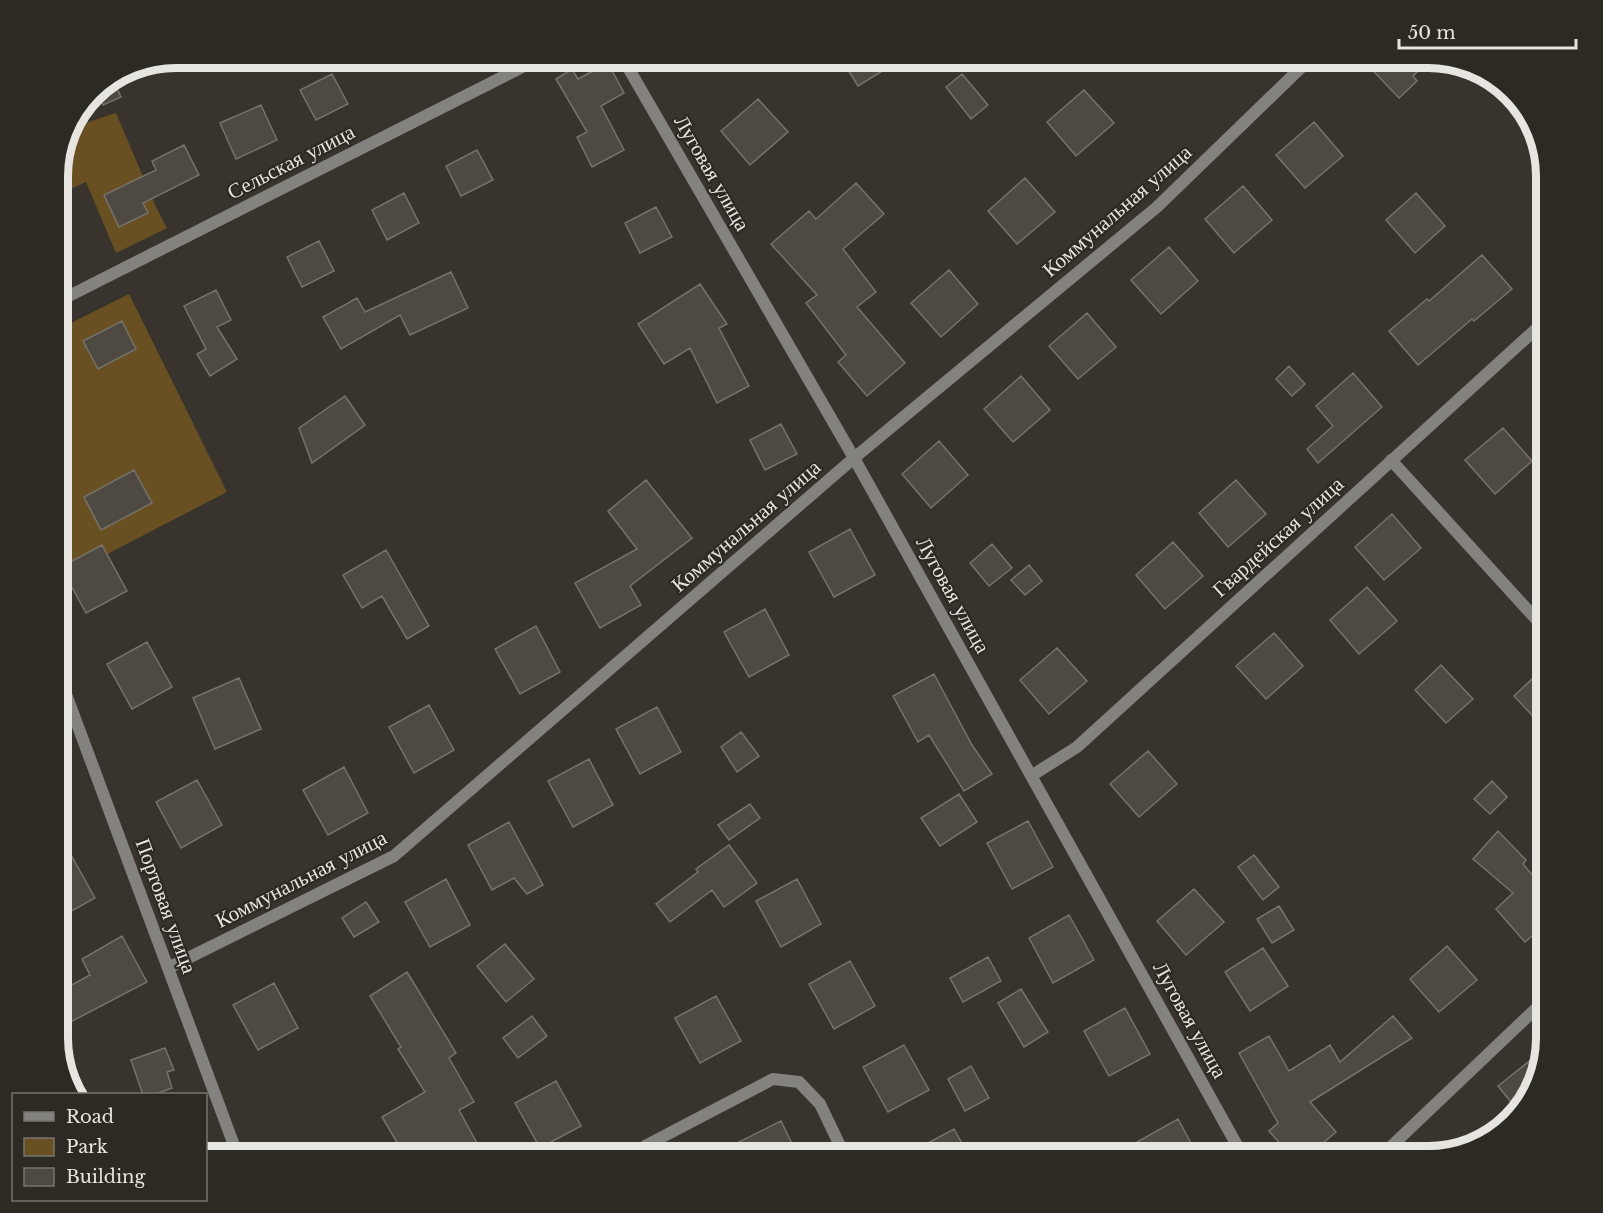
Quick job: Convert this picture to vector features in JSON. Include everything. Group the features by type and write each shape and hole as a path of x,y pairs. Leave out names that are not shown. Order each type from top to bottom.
{"street":[{"name":"Сельская улица","path":"68,296 520,68"},
{"name":"Луговая улица","path":"628,68 854,458 1238,1146"},
{"name":"Коммунальная улица","path":"168,968 394,856 854,458 1157,207 1301,68"},
{"name":"Гвардейская улица","path":"1031,776 1077,747 1536,329"},
{"path":"1391,460 1536,619"},
{"name":"Портовая улица","path":"68,700 234,1146"},
{"path":"1392,1146 1536,1009"},
{"path":"645,1146 773,1079 799,1082 820,1104 840,1146"}],"green space":[{"path":"116,113 167,228 116,253 86,182 68,190 70,154 80,125"},
{"path":"129,294 227,492 68,577 68,324"}],"building":[{"path":"599,68 611,68 624,93 601,106 624,150 592,167 577,137 587,132 556,79 572,69 578,79"},
{"path":"847,68 887,68 858,86"},
{"path":"1370,68 1421,68 1413,76 1417,81 1399,98"},
{"path":"332,74 348,104 316,120 300,90"},
{"path":"962,74 988,105 971,119 946,87"},
{"path":"116,86 121,97 103,105 100,98"},
{"path":"1084,90 1114,123 1076,156 1047,122"},
{"path":"758,99 788,132 750,165 721,131"},
{"path":"261,105 277,140 236,159 220,123"},
{"path":"1314,122 1343,156 1305,188 1276,155"},
{"path":"184,145 199,175 143,203 148,213 119,227 104,195 156,170 152,161"},
{"path":"477,150 493,180 461,196 446,166"},
{"path":"1025,178 1055,212 1017,244 988,211"},
{"path":"856,183 884,214 843,249 876,292 857,307 905,363 867,396 838,362 846,355 806,303 817,295 771,244 809,211 816,219"},
{"path":"1243,186 1272,220 1234,253 1205,219"},
{"path":"404,193 419,223 387,240 372,210"},
{"path":"1416,193 1445,226 1415,253 1386,220"},
{"path":"656,207 672,237 640,253 625,223"},
{"path":"319,241 334,271 302,287 287,257"},
{"path":"1169,247 1198,281 1161,314 1131,280"},
{"path":"1482,255 1512,289 1474,321 1472,319 1418,365 1389,331 1427,299 1429,301"},
{"path":"949,270 978,304 941,337 911,303"},
{"path":"451,272 468,308 410,335 400,315 341,349 323,317 357,298 365,312"},
{"path":"700,284 727,324 719,328 749,386 717,403 690,348 664,364 638,324"},
{"path":"216,290 231,320 217,327 237,359 210,376 197,354 206,349 184,306"},
{"path":"1087,313 1116,347 1078,379 1049,346"},
{"path":"122,321 136,349 98,369 83,341"},
{"path":"1289,366 1305,384 1292,396 1276,379"},
{"path":"1353,373 1382,407 1318,463 1307,449 1333,426 1316,406"},
{"path":"1021,376 1050,410 1013,442 984,409"},
{"path":"345,396 365,425 312,463 299,428"},
{"path":"781,424 797,454 765,470 750,440"},
{"path":"1503,428 1532,461 1495,494 1465,460"},
{"path":"939,441 968,475 931,508 902,474"},
{"path":"134,470 152,503 101,530 84,497"},
{"path":"646,480 692,538 630,586 641,605 600,628 575,583 637,549 608,511"},
{"path":"1236,480 1266,514 1228,547 1199,513"},
{"path":"1392,514 1421,548 1384,580 1355,547"},
{"path":"850,529 875,575 834,597 809,552"},
{"path":"1173,542 1203,576 1165,609 1136,575"},
{"path":"992,544 1012,568 989,586 970,563"},
{"path":"102,545 127,591 86,613 68,580 68,563"},
{"path":"386,550 429,626 407,639 382,596 362,608 343,575"},
{"path":"1029,565 1042,581 1025,595 1011,580"},
{"path":"1367,587 1397,621 1359,654 1330,620"},
{"path":"765,609 789,655 749,677 724,632"},
{"path":"536,626 560,672 520,694 495,649"},
{"path":"1274,633 1303,666 1266,699 1236,666"},
{"path":"147,642 172,687 132,709 107,664"},
{"path":"1057,648 1087,681 1049,714 1020,680"},
{"path":"1441,665 1473,699 1446,723 1415,690"},
{"path":"934,674 972,745 992,774 964,791 929,735 918,742 893,696"},
{"path":"1536,675 1536,719 1514,696"},
{"path":"239,678 261,729 215,749 193,698"},
{"path":"429,705 454,750 414,773 389,727"},
{"path":"657,707 681,752 640,774 616,729"},
{"path":"741,732 759,756 737,772 721,747"},
{"path":"1148,751 1177,784 1139,817 1110,784"},
{"path":"589,759 613,805 573,827 548,781"},
{"path":"344,767 368,813 328,835 303,790"},
{"path":"197,780 222,825 181,848 156,802"},
{"path":"1492,781 1507,797 1490,814 1474,799"},
{"path":"959,794 977,822 940,846 921,818"},
{"path":"750,804 760,818 729,840 718,825"},
{"path":"1028,821 1053,867 1012,889 987,843"},
{"path":"509,822 543,885 527,894 514,878 492,890 468,845"},
{"path":"1498,831 1526,860 1523,864 1536,879 1536,933 1525,942 1496,909 1513,893 1473,859"},
{"path":"729,845 757,883 724,907 712,890 670,922 656,904 698,872 696,869"},
{"path":"70,853 95,898 68,913 68,854"},
{"path":"1254,855 1279,887 1263,900 1238,867"},
{"path":"446,879 470,925 430,947 405,902"},
{"path":"797,879 821,924 781,947 756,901"},
{"path":"1194,889 1224,922 1186,955 1157,921"},
{"path":"366,902 379,922 354,937 342,918"},
{"path":"1279,906 1294,930 1272,943 1257,919"},
{"path":"1069,915 1094,960 1053,983 1029,938"},
{"path":"122,936 147,982 68,1023 68,987 90,975 82,959"},
{"path":"505,944 534,979 506,1002 477,966"},
{"path":"1447,946 1477,980 1439,1012 1410,979"},
{"path":"1263,948 1288,986 1250,1011 1225,972"},
{"path":"988,957 1001,981 963,1002 950,978"},
{"path":"850,961 875,1006 834,1029 809,984"},
{"path":"407,972 456,1053 449,1058 474,1102 459,1110 479,1146 399,1146 382,1117 425,1092 398,1049 401,1047 370,996"},
{"path":"274,983 298,1028 258,1050 233,1005"},
{"path":"1021,989 1048,1032 1024,1047 998,1003"},
{"path":"716,996 741,1041 700,1063 675,1018"},
{"path":"1125,1008 1150,1054 1109,1076 1084,1031"},
{"path":"532,1016 547,1036 518,1058 503,1038"},
{"path":"1393,1016 1412,1038 1310,1102 1336,1132 1320,1146 1282,1146 1269,1131 1278,1123 1239,1053 1269,1036 1289,1071 1330,1045 1340,1062"},
{"path":"904,1045 929,1090 888,1112 863,1067"},
{"path":"165,1048 174,1070 167,1072 172,1088 158,1093 142,1093 131,1060"},
{"path":"1533,1058 1530,1072 1512,1104 1498,1086"},
{"path":"971,1066 989,1098 965,1111 948,1079"},
{"path":"556,1081 581,1126 544,1146 539,1146 515,1103"},
{"path":"1178,1119 1193,1146 1139,1146 1137,1142"},
{"path":"781,1121 793,1146 731,1146"},
{"path":"954,1129 963,1146 923,1146"}]}
